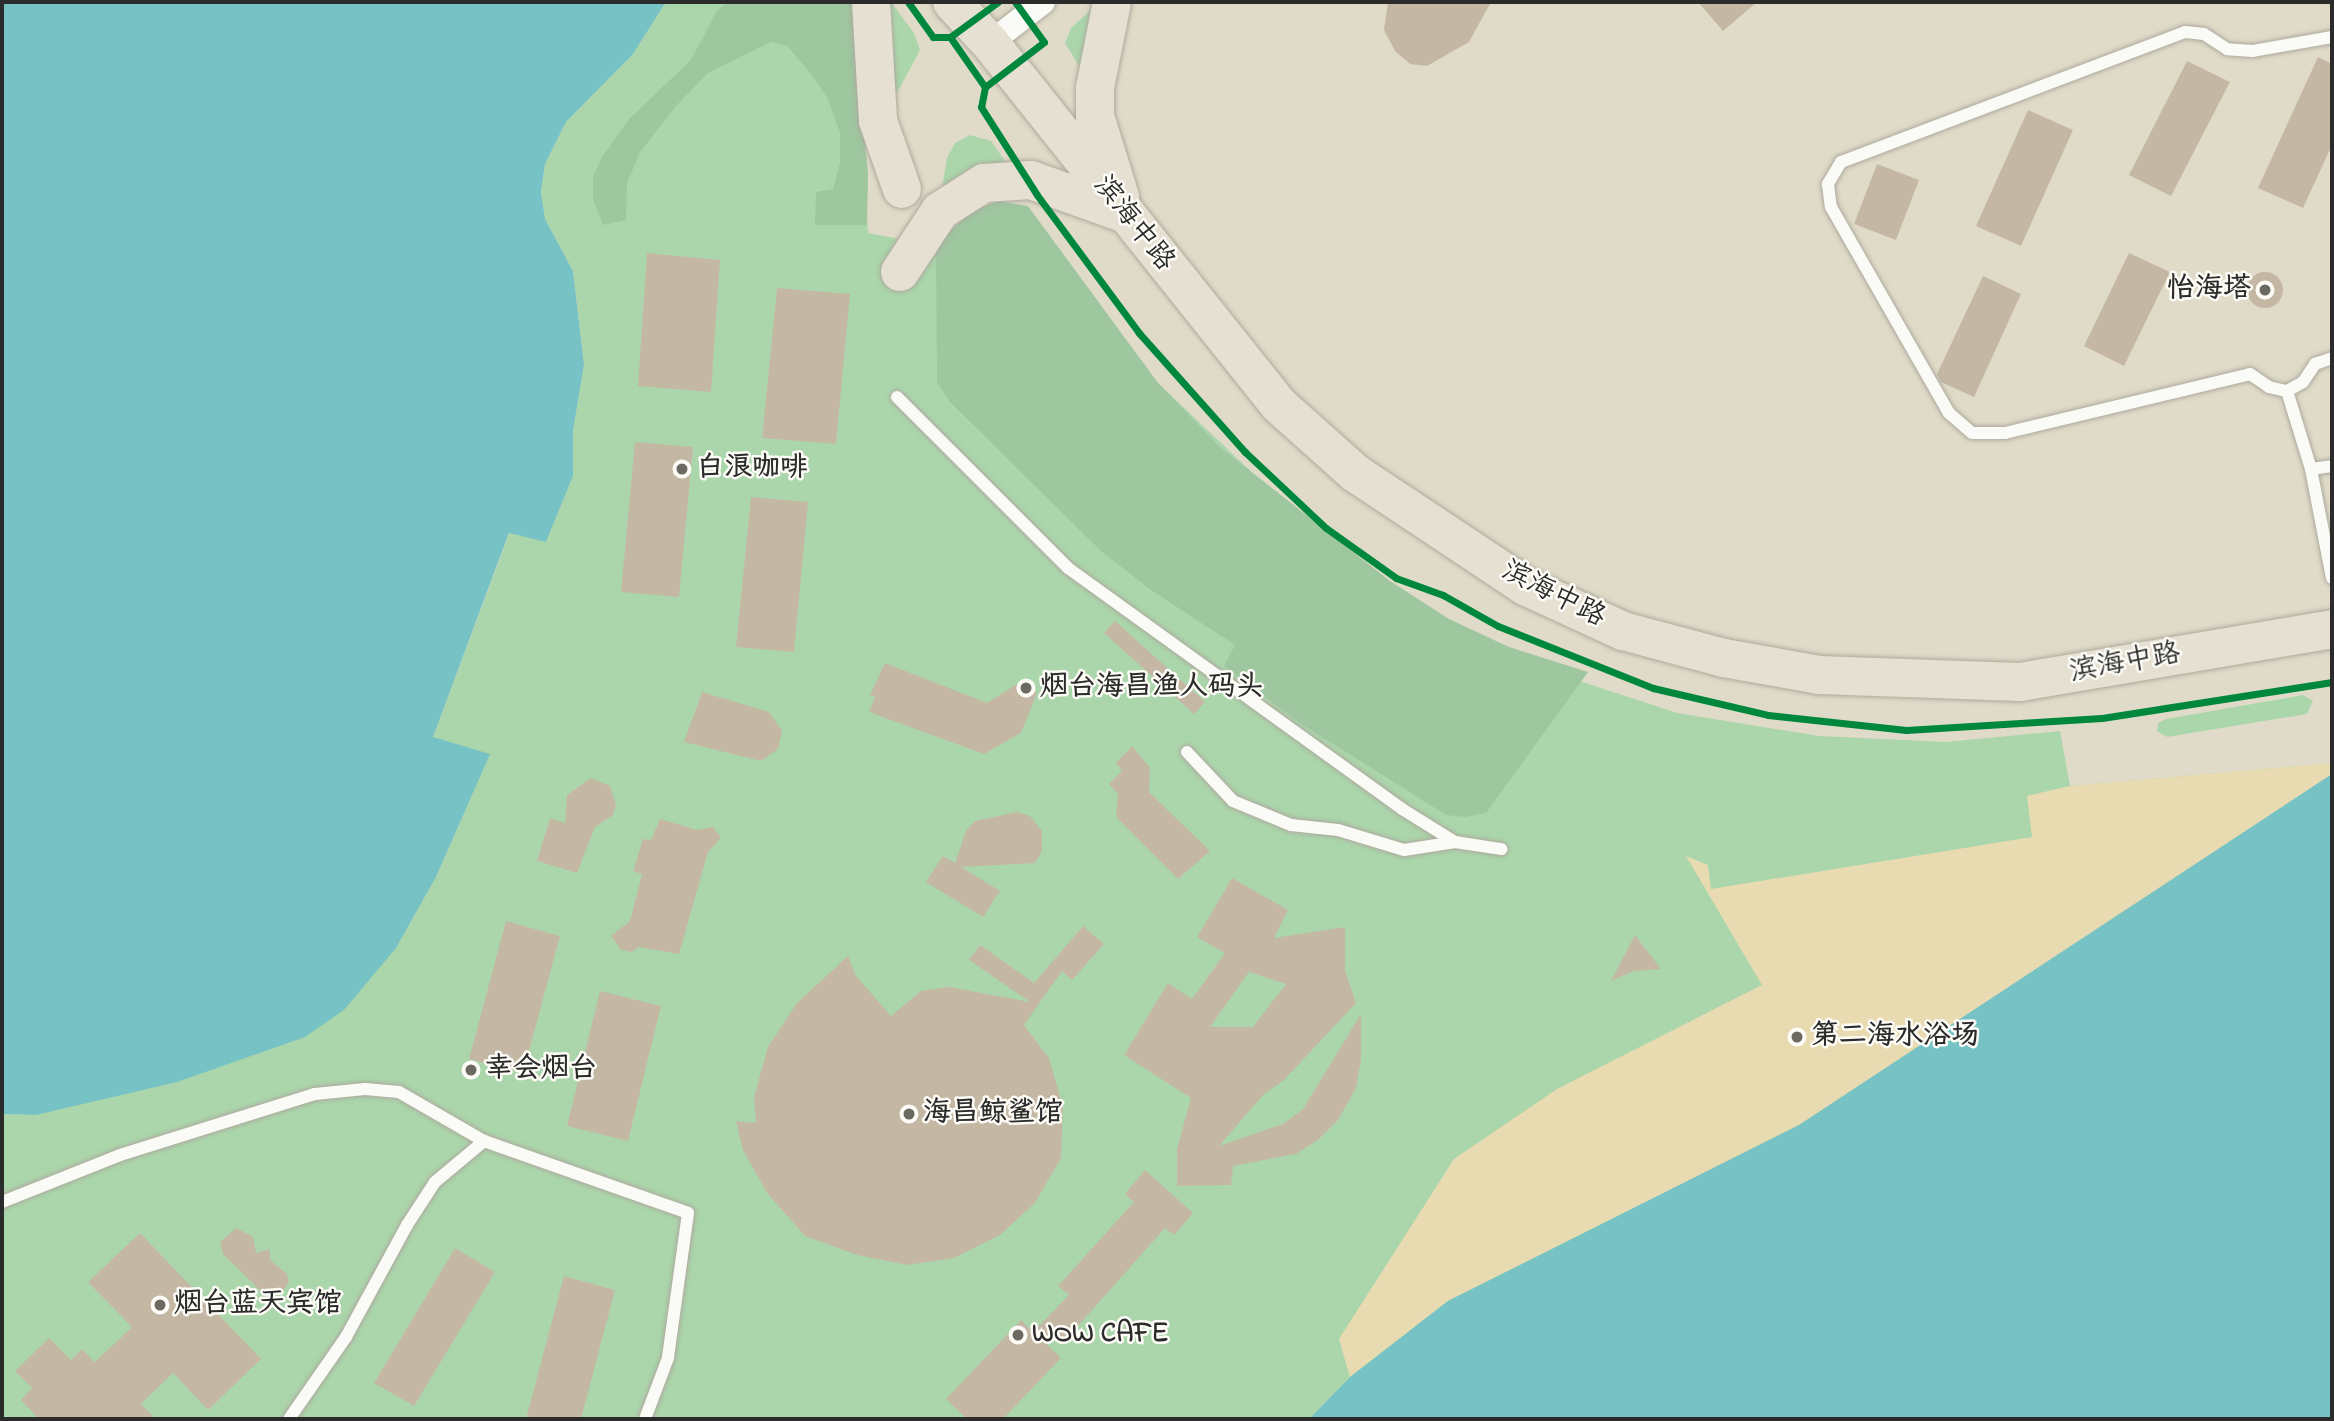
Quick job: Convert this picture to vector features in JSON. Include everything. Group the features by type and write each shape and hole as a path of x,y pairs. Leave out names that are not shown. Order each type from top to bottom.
{"main road":[{"path":"872,2 878,121 902,189"},
{"name":"滨海中路","path":"952,2 990,43 1279,405 1355,472 1525,586 1623,631 1724,659 1819,676 2020,682 2332,629"},
{"name":"滨海中路","path":"974,2 990,43"},
{"path":"1112,2 1095,88 1095,116 1124,213"},
{"path":"900,272 940,211 985,183 1031,180 1124,213"}],"street":[{"path":"990,43 1043,2"}],"lane":[{"path":"2332,37 2253,51 2227,49 2204,34 2185,32 1841,162 1828,184 1831,207 1935,389 1949,413 1972,433 2005,433 2250,374 2269,387 2287,391 2303,382 2315,365 2332,358"},
{"path":"2287,391 2311,469 2332,578"},
{"path":"897,397 1068,568 1167,635 1245,699 1455,842"},
{"path":"2311,469 2332,466"},
{"path":"1187,752 1233,802 1291,825 1338,830 1404,850 1455,842 1501,849"},
{"path":"2,1202 120,1155 315,1094 365,1089 399,1092 484,1141 688,1213 668,1358 645,1419"},
{"path":"289,1419 346,1337 407,1225 435,1182 484,1141"}],"green space":[{"name":"烟台海昌渔人码头","path":"666,2 851,2 868,233 937,246 1101,307 1158,383 1384,598 1525,663 1677,713 1819,736 1946,742 2060,731 2070,786 2332,763 2332,774 1799,1125 1350,1377 1309,1419 2,1419 2,1114 36,1115 396,948 436,877 489,755 433,737 510,532 546,542 573,476 573,431 584,365 573,271 545,219 541,192 545,164 566,122 633,54"},
{"path":"728,2 852,2 868,174 867,225 815,225 816,192 833,189 840,163 840,133 828,99 811,74 787,46 771,42 708,73 677,105 640,152 627,183 626,220 603,225 593,199 593,177 602,157 630,118 691,60 717,11"},
{"path":"883,2 891,2 914,33 920,50 889,108"},
{"path":"1096,5 1086,78 1065,43 1071,28"},
{"path":"970,135 991,141 1010,168 940,202 947,158 955,143"},
{"path":"999,201 1028,206 1158,383 1220,447 1390,581 1449,619 1509,647 1588,672 1486,813 1466,817 1446,815 1300,723 1224,666 1235,645 1151,590 1101,551 950,402 937,382 936,245 971,211"},
{"path":"2303,695 2313,701 2307,714 2167,737 2157,731 2158,723 2166,719"}],"sand":[{"name":"第二海水浴场","path":"2332,763 2332,774 1799,1125 1448,1301 1350,1377 1339,1339 1454,1159 1557,1089 1762,985 1686,856 1708,865 1711,889 2032,837 2027,796 2070,786"}],"water":[{"path":"2,2 666,2 633,54 566,122 545,164 541,192 545,219 573,271 584,365 573,431 573,476 546,542 509,533 433,737 490,754 436,877 396,948 344,1010 305,1037 177,1082 36,1115 2,1114"},
{"path":"2332,774 2332,1419 1309,1419 1350,1377 1448,1301 1799,1125"}],"building":[{"path":"1388,2 1491,2 1469,42 1427,66 1410,64 1395,51 1384,30"},
{"path":"1698,2 1757,2 1723,31"},
{"path":"2318,57 2332,64 2332,145 2303,208 2258,188"},
{"path":"2187,61 2230,82 2171,196 2129,175"},
{"path":"2028,110 2073,130 2021,246 1976,226"},
{"path":"1877,164 1919,180 1896,240 1854,224"},
{"path":"647,253 720,260 711,392 638,386"},
{"path":"2129,253 2170,272 2124,366 2084,346"},
{"name":"怡海塔","path":"2265,272 2278,277 2283,290 2278,303 2265,308 2252,303 2247,290 2252,277"},
{"path":"1983,276 2021,294 1974,397 1941,382 1937,374"},
{"path":"777,288 850,294 836,444 762,438"},
{"path":"635,442 693,447 679,597 621,592"},
{"path":"751,497 808,502 794,652 736,647"},
{"path":"1115,621 1205,702 1194,714 1104,633"},
{"path":"885,663 987,703 1017,684 1037,693 1021,733 984,754 869,712 875,697 870,695"},
{"path":"702,692 769,712 782,731 778,749 761,761 684,742"},
{"path":"1132,746 1150,768 1149,792 1210,851 1178,879 1116,817 1118,794 1109,784 1122,771 1116,763"},
{"path":"591,778 610,786 616,805 613,815 595,827 577,873 537,861 550,818 565,823 567,795"},
{"path":"1017,812 1030,816 1042,831 1042,851 1035,863 961,867 1000,891 983,917 926,882 943,856 955,863 966,831 975,821"},
{"path":"660,819 697,830 713,827 721,838 708,852 679,954 639,947 632,952 621,950 611,936 630,921 642,874 633,871 643,839 651,840"},
{"path":"1232,878 1288,910 1274,938 1345,927 1345,970 1356,1003 1284,1080 1263,1095 1219,1146 1283,1124 1303,1109 1361,1014 1361,1060 1356,1088 1338,1120 1318,1140 1296,1154 1233,1166 1231,1185 1177,1186 1177,1149 1191,1098 1124,1055 1168,983 1192,999 1225,953 1197,937","holes":["1249,972 1286,984 1253,1027 1210,1027"]},
{"path":"506,921 560,936 523,1073 469,1059"},
{"name":"海昌鲸鲨馆","path":"1083,926 1104,944 1072,980 1062,971 1024,1025 1049,1058 1063,1107 1061,1158 1035,1203 1000,1235 954,1258 907,1265 857,1255 805,1236 767,1193 743,1150 736,1121 756,1123 754,1097 768,1047 797,1003 848,956 856,976 891,1016 921,991 949,987 1030,1002 969,960 980,945 1034,983"},
{"path":"1635,935 1661,969 1634,971 1611,981"},
{"path":"600,991 661,1006 628,1141 567,1126"},
{"path":"1145,1170 1193,1213 1174,1235 1165,1228 1070,1335 1045,1343 1061,1358 1003,1419 967,1419 946,1399 1021,1320 1033,1332 1069,1295 1058,1286 1134,1202 1125,1194"},
{"path":"236,1228 253,1237 256,1253 270,1249 270,1260 287,1274 289,1282 280,1295 262,1292 223,1254 220,1242"},
{"name":"烟台蓝天宾馆","path":"140,1233 261,1359 208,1410 173,1373 141,1404 156,1419 39,1419 21,1400 32,1388 15,1371 49,1338 71,1360 82,1349 95,1362 132,1327 88,1282"},
{"path":"455,1248 495,1272 414,1406 374,1383"},
{"path":"564,1276 615,1290 581,1419 526,1419"}],"cycle path":[{"path":"908,2 933,37 950,37 998,2"},
{"path":"950,37 985,87 1044,42 1015,2"},
{"path":"985,87 981,107 1037,195 1139,333 1245,452 1326,528 1396,578 1443,595 1498,626 1653,688 1768,715 1906,730 2102,718 2332,682"}],"place":[{"name":"怡海塔","path":"2265,290"},
{"name":"白浪咖啡","path":"682,469"},
{"name":"烟台海昌渔人码头","path":"1026,688"},
{"name":"第二海水浴场","path":"1797,1037"},
{"name":"幸会烟台","path":"471,1070"},
{"name":"海昌鲸鲨馆","path":"909,1114"},
{"name":"烟台蓝天宾馆","path":"160,1305"},
{"name":"WOW CAFE","path":"1018,1335"}]}
